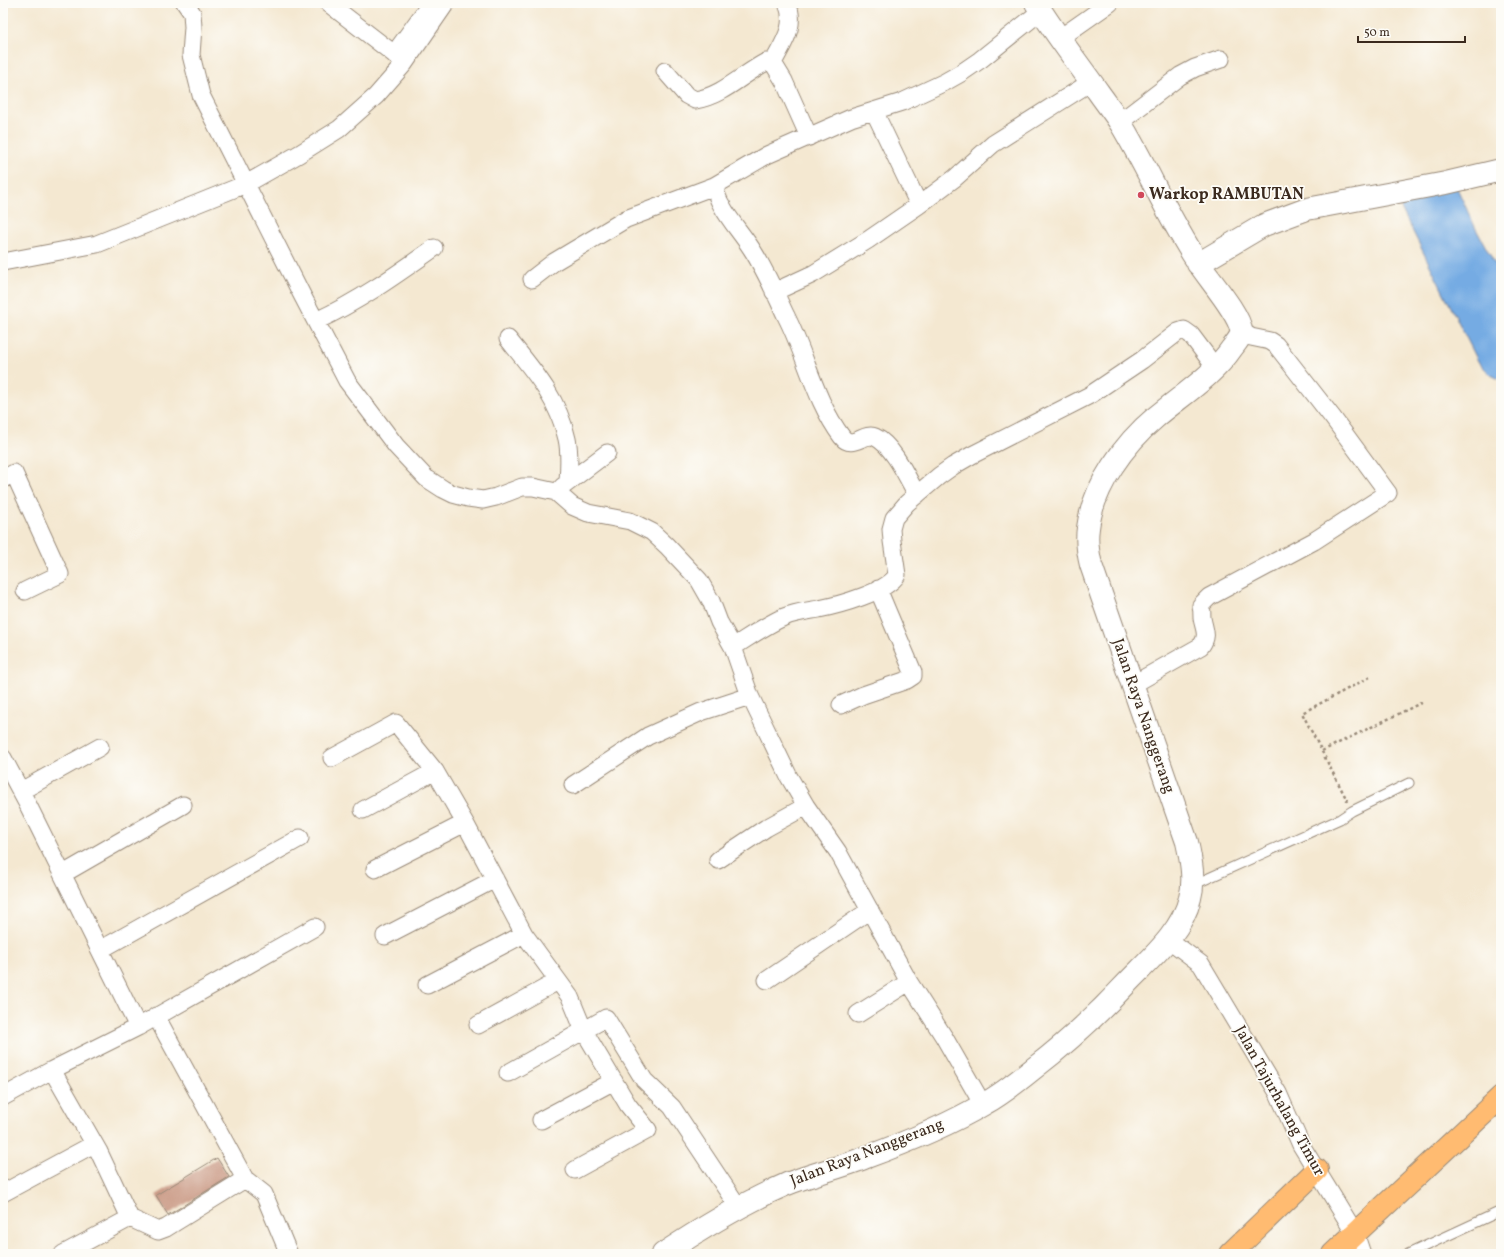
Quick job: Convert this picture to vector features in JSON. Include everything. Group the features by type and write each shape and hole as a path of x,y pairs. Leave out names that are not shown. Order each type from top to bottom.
{"highway":[{"path":"1333,1254 1501,1097"},
{"path":"1230,1254 1317,1170"}],"street":[{"path":"185,3 192,13 194,27 191,55 201,94 316,322 347,381 396,446 426,478 453,494 483,500 496,497 522,487 562,487 607,453"},
{"path":"328,3 399,59"},
{"path":"3,262 96,244 246,184 299,154 339,129 376,96 431,3"},
{"path":"399,59 446,3"},
{"path":"773,63 790,28 792,18 787,3"},
{"path":"1060,38 1110,3"},
{"path":"532,279 554,262 626,219 714,186 766,155 851,118 902,102 961,73 980,60 1039,7 1120,122 1175,227 1198,264 1229,305 1239,324 1241,332 1251,337 1270,341 1276,345 1333,418 1388,493 1314,541 1209,597 1202,605 1202,618 1206,632 1205,640 1201,646 1132,685"},
{"path":"1120,122 1180,76 1195,68 1221,59"},
{"path":"665,72 686,95 695,100 707,97 726,88 766,62 773,63"},
{"path":"773,63 784,81 809,137"},
{"path":"774,292 813,274 868,240 955,178 993,144 1091,82"},
{"path":"874,111 919,205"},
{"path":"1198,264 1264,225 1307,209 1431,186 1501,170"},
{"path":"714,186 721,206 752,248 787,318 829,416 843,438 848,441 856,442 870,436 875,437 884,443 891,451 917,495"},
{"path":"316,322 376,289 434,248"},
{"path":"733,647 784,617 798,612 821,609 869,594 889,585 897,575 891,529 894,518 907,503 965,458 1090,395 1142,360 1178,332 1184,330 1191,335 1215,367"},
{"name":"Jalan Raya Nanggerang","path":"663,1254 698,1231 787,1184 863,1158 928,1132 983,1105 1005,1092 1064,1045 1108,1003 1168,939 1185,913 1190,898 1192,885 1191,864 1187,842 1091,565 1087,547 1087,530 1090,513 1098,493 1123,450 1136,436 1229,353 1239,338 1241,332"},
{"path":"508,339 545,386 556,406 567,439 569,464 562,487 572,506 588,513 630,521 652,532 699,580 733,647 750,696 789,777 806,806 838,852 909,982 983,1105"},
{"path":"3,479 14,473 60,574 25,591"},
{"path":"841,705 863,695 907,680 913,676 913,672 878,590"},
{"path":"573,785 648,736 701,712 750,696"},
{"path":"332,758 396,723 435,771 465,822 524,934 570,997 584,1031 628,1105 648,1130 575,1170"},
{"path":"21,791 100,747"},
{"path":"3,758 63,874 138,1027"},
{"path":"363,810 435,771"},
{"path":"63,874 183,805"},
{"path":"718,860 766,828 806,806"},
{"path":"375,869 465,822"},
{"path":"100,950 300,838"},
{"path":"386,936 495,879"},
{"path":"767,980 870,910"},
{"path":"3,1098 52,1070 138,1027 315,927"},
{"path":"428,985 524,934"},
{"name":"Jalan Tajurhalang Timur","path":"1168,939 1201,964 1278,1093 1301,1145 1354,1233 1362,1254"},
{"path":"478,1025 558,981"},
{"path":"858,1014 909,982"},
{"path":"156,1016 245,1179 264,1194 289,1254"},
{"path":"508,1073 606,1018 644,1080 672,1107 739,1208"},
{"path":"52,1070 94,1144 130,1218 158,1231 162,1230 245,1179"},
{"path":"541,1120 614,1081"},
{"path":"3,1193 94,1144"},
{"path":"63,1254 130,1218"}],"lane":[{"path":"1192,885 1340,819 1352,811 1409,783"},
{"path":"1408,1254 1501,1211"}],"path":[{"path":"1352,811 1347,798 1302,713 1372,676"},
{"path":"1322,751 1423,702"}],"water":[{"path":"1456,186 1476,229 1501,275 1501,380 1491,375 1479,363 1396,198"}],"building":[{"path":"217,1158 229,1177 168,1215 156,1195"}],"place":[{"name":"Warkop RAMBUTAN","path":"1141,195"}]}
